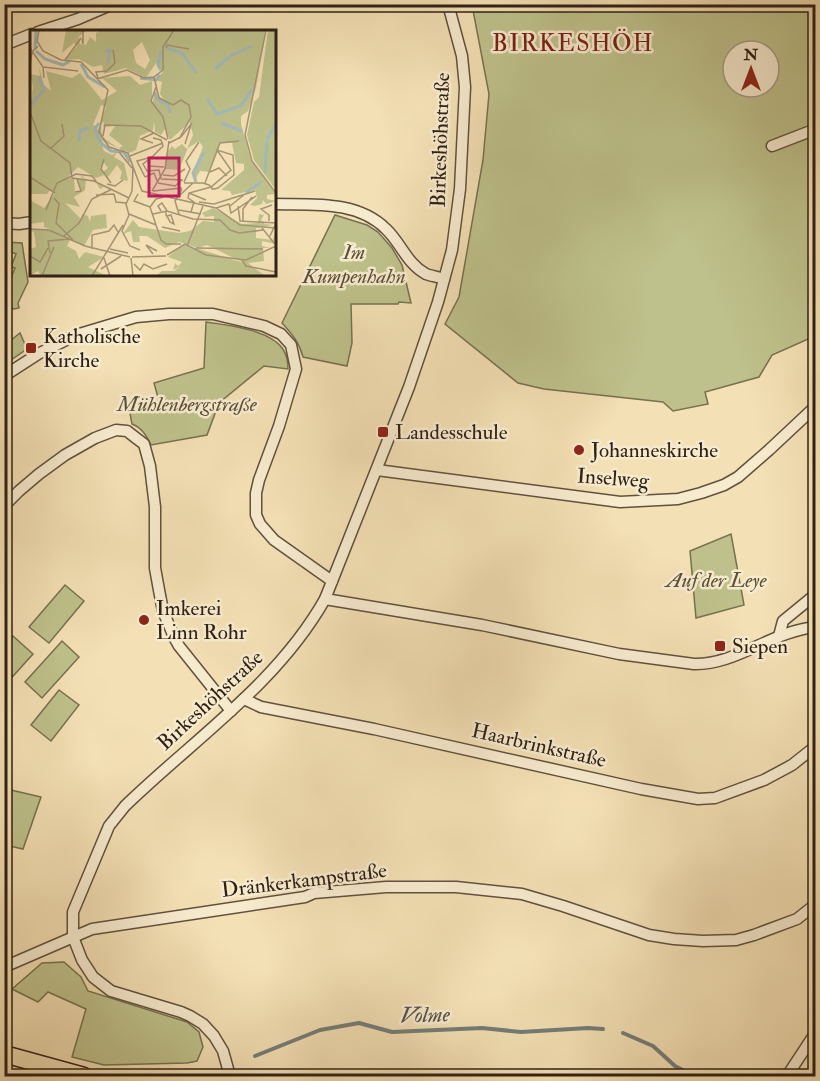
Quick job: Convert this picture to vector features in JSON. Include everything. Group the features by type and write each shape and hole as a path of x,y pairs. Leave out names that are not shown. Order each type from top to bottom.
{"main road":[{"path":"4,1054 84,1077"}],"street":[{"path":"44,30 113,4"},
{"name":"Birkeshöhstraße","path":"73,937 73,912 109,826 124,806 142,789 269,675 291,650 326,599 409,387 438,302 452,250 460,189 465,87 462,56 448,4"},
{"path":"4,45 30,35"},
{"path":"772,146 816,129"},
{"path":"276,204 323,205 357,210 376,220 388,230 409,260 426,274 444,279"},
{"path":"4,223 30,222"},
{"path":"4,376 34,356 76,335 136,317 213,314 264,326 281,334 291,345 296,369 256,493 256,514 260,524 274,540 332,581"},
{"name":"Inselweg","path":"377,470 620,502 678,499 724,485 738,477 816,406"},
{"path":"4,504 39,474 95,438 116,430 127,431 144,444 150,466 155,507 155,568 164,611 179,646 231,711"},
{"path":"779,636 783,621 816,594"},
{"path":"326,599 482,625 619,654 694,664 723,660 779,636 804,628 816,627"},
{"name":"Haarbrinkstraße","path":"244,699 261,707 374,729 641,789 698,799 715,798 764,780 792,765 816,746"},
{"name":"Dränkerkampstraße","path":"73,937 92,929 305,897 314,893 386,887 456,887 522,894 649,935 703,941 736,940 754,935 796,919 816,904"},
{"path":"4,967 73,937 82,960 93,976 111,991 181,1012 202,1024 214,1036 223,1051 230,1077"},
{"path":"787,1077 816,1032"}],"green space":[{"path":"472,5 815,5 815,336 772,355 759,377 705,392 708,404 673,411 663,402 544,389 518,383 445,324 459,297 483,160 489,94"},
{"name":"Im Kumpenhahn","path":"335,215 367,225 378,232 392,248 402,265 411,303 351,304 352,343 347,366 303,357 295,338 282,323"},
{"path":"5,242 22,243 28,282 18,303 19,308 14,309 9,307 11,300 5,298 4,277 11,278 15,268 11,267 16,254 5,248"},
{"name":"Mühlenbergstraße","path":"206,322 249,330 270,338 284,351 288,369 264,366 219,403 207,435 151,445 143,432 132,424 129,408 159,401 154,383 204,368"},
{"path":"20,333 27,349 5,364 5,345"},
{"name":"Auf der Leye","path":"731,534 744,605 696,618 690,551"},
{"path":"65,585 84,601 49,643 29,627"},
{"path":"13,636 33,654 5,685 5,646"},
{"path":"62,641 79,657 42,698 25,682"},
{"path":"59,690 79,705 51,741 31,725"},
{"path":"11,790 41,797 23,849 5,845 5,795"},
{"path":"64,962 81,977 88,991 187,1022 199,1032 203,1047 197,1061 104,1065 72,1057 86,1009 48,992 38,1002 12,989 42,963"}],"waterway":[{"name":"Volme","path":"255,1056 320,1030 359,1023 392,1032 482,1028 521,1032 603,1029"},
{"name":"Volme","path":"623,1033 653,1046 675,1066 694,1076"}],"place":[{"name":"Katholische Kirche","path":"31,348"},
{"name":"Landesschule","path":"383,432"},
{"name":"Johanneskirche","path":"579,450"},
{"name":"Imkerei Linn Rohr","path":"144,620"},
{"name":"Siepen","path":"720,646"}],"district":[{"name":"BIRKESHÖH","path":"573,43"}]}
